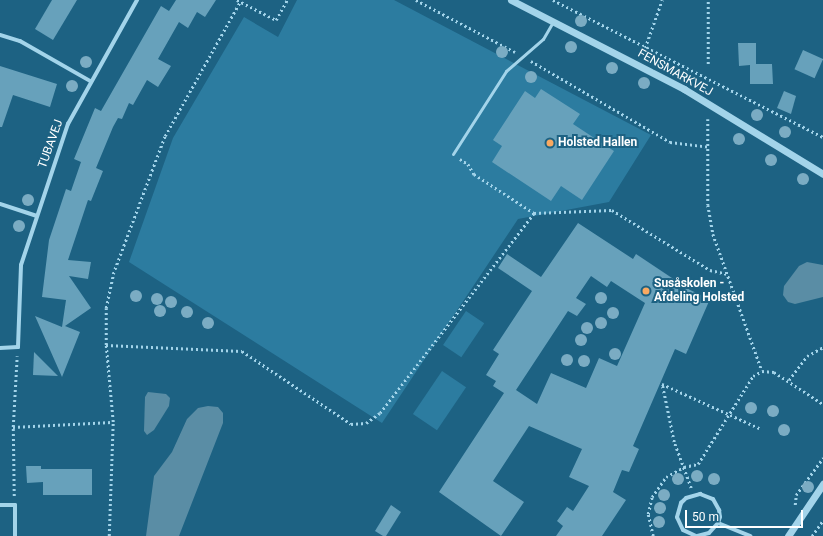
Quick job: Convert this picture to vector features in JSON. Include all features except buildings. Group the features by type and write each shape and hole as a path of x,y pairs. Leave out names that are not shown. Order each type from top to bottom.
{"street":[{"name":"TUBAVEJ","path":"18,348 21,265 36,216 68,124 90,81 137,0"},
{"name":"FENSMARKVEJ","path":"511,0 554,20 697,97 823,174"},
{"path":"0,35 20,41 90,81"},
{"path":"0,204 36,216"},
{"path":"0,348 18,348"},
{"path":"788,536 823,484"},
{"path":"693,494 707,495 713,499 719,510 718,523 709,533 696,536 683,530 677,517 681,503 693,494"},
{"path":"0,505 14,505 15,536"},
{"path":"718,523 751,536"}],"lane":[{"path":"453,154 506,71 543,38 554,20"}],"path":[{"path":"237,0 276,20 287,0"},
{"path":"416,0 522,56 670,142 708,147"},
{"path":"553,0 645,48 736,91 823,137"},
{"path":"645,48 662,0"},
{"path":"708,0 708,64"},
{"path":"109,536 113,422 106,345 106,308 113,274 164,136 240,2"},
{"path":"708,119 708,204 713,234 762,371"},
{"path":"453,154 468,164 474,174 534,213 612,210 710,270 727,274"},
{"path":"106,345 242,351 351,424 366,423 380,413 534,213"},
{"path":"789,380 807,356 823,347"},
{"path":"14,505 13,426 18,348"},
{"path":"654,536 648,514 652,497 666,478 684,467 698,464 752,376 762,371 774,372 789,380 823,404"},
{"path":"693,494 674,442 662,384 730,413 759,428"},
{"path":"13,426 113,422"},
{"path":"795,507 796,495 823,458"},
{"path":"812,536 823,520"}],"shaded area":[{"path":"297,0 394,0 651,135 609,202 518,219 382,423 129,262 173,138 244,17 278,37"},
{"path":"807,262 823,265 823,297 795,304 788,302 783,295 784,286 799,266"},
{"path":"466,311 484,323 461,357 443,345"},
{"path":"442,371 466,387 437,430 413,414"},
{"path":"148,392 166,394 170,398 169,406 154,430 147,435 144,431 145,397"},
{"path":"208,406 218,407 223,413 223,423 179,536 146,536 154,476 172,452 187,419 198,408"}],"place":[{"name":"Holsted Hallen","path":"550,143"},
{"name":"Susåskolen - Afdeling Holsted","path":"646,291"}]}
